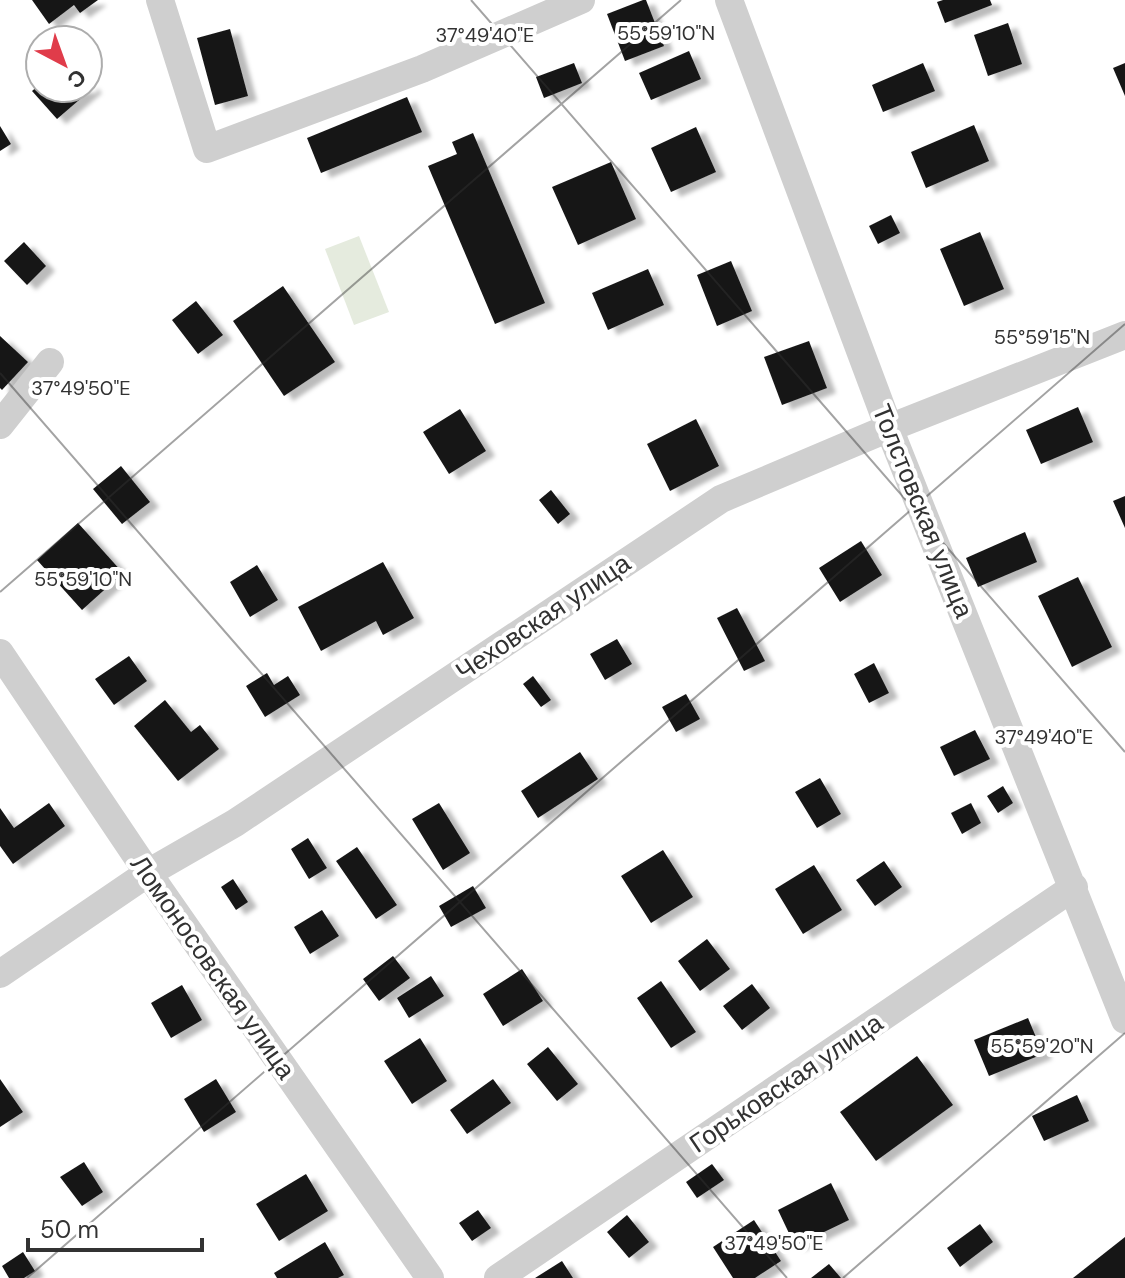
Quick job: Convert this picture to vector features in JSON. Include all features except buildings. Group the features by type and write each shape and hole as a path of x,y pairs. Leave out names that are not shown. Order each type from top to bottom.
{"street":[{"path":"160,0 207,149 433,64 581,0"},
{"name":"Толстовская улица","path":"729,0 889,428 1125,1020"},
{"name":"Чеховская улица","path":"0,974 148,873 235,823 721,499 889,428 1125,335"},
{"path":"0,425 50,362"},
{"name":"Ломоносовская улица","path":"0,653 148,873 430,1278"},
{"name":"Горьковская улица","path":"498,1278 1074,887"}],"shaded area":[{"path":"359,236 389,312 354,325 325,249"}]}
